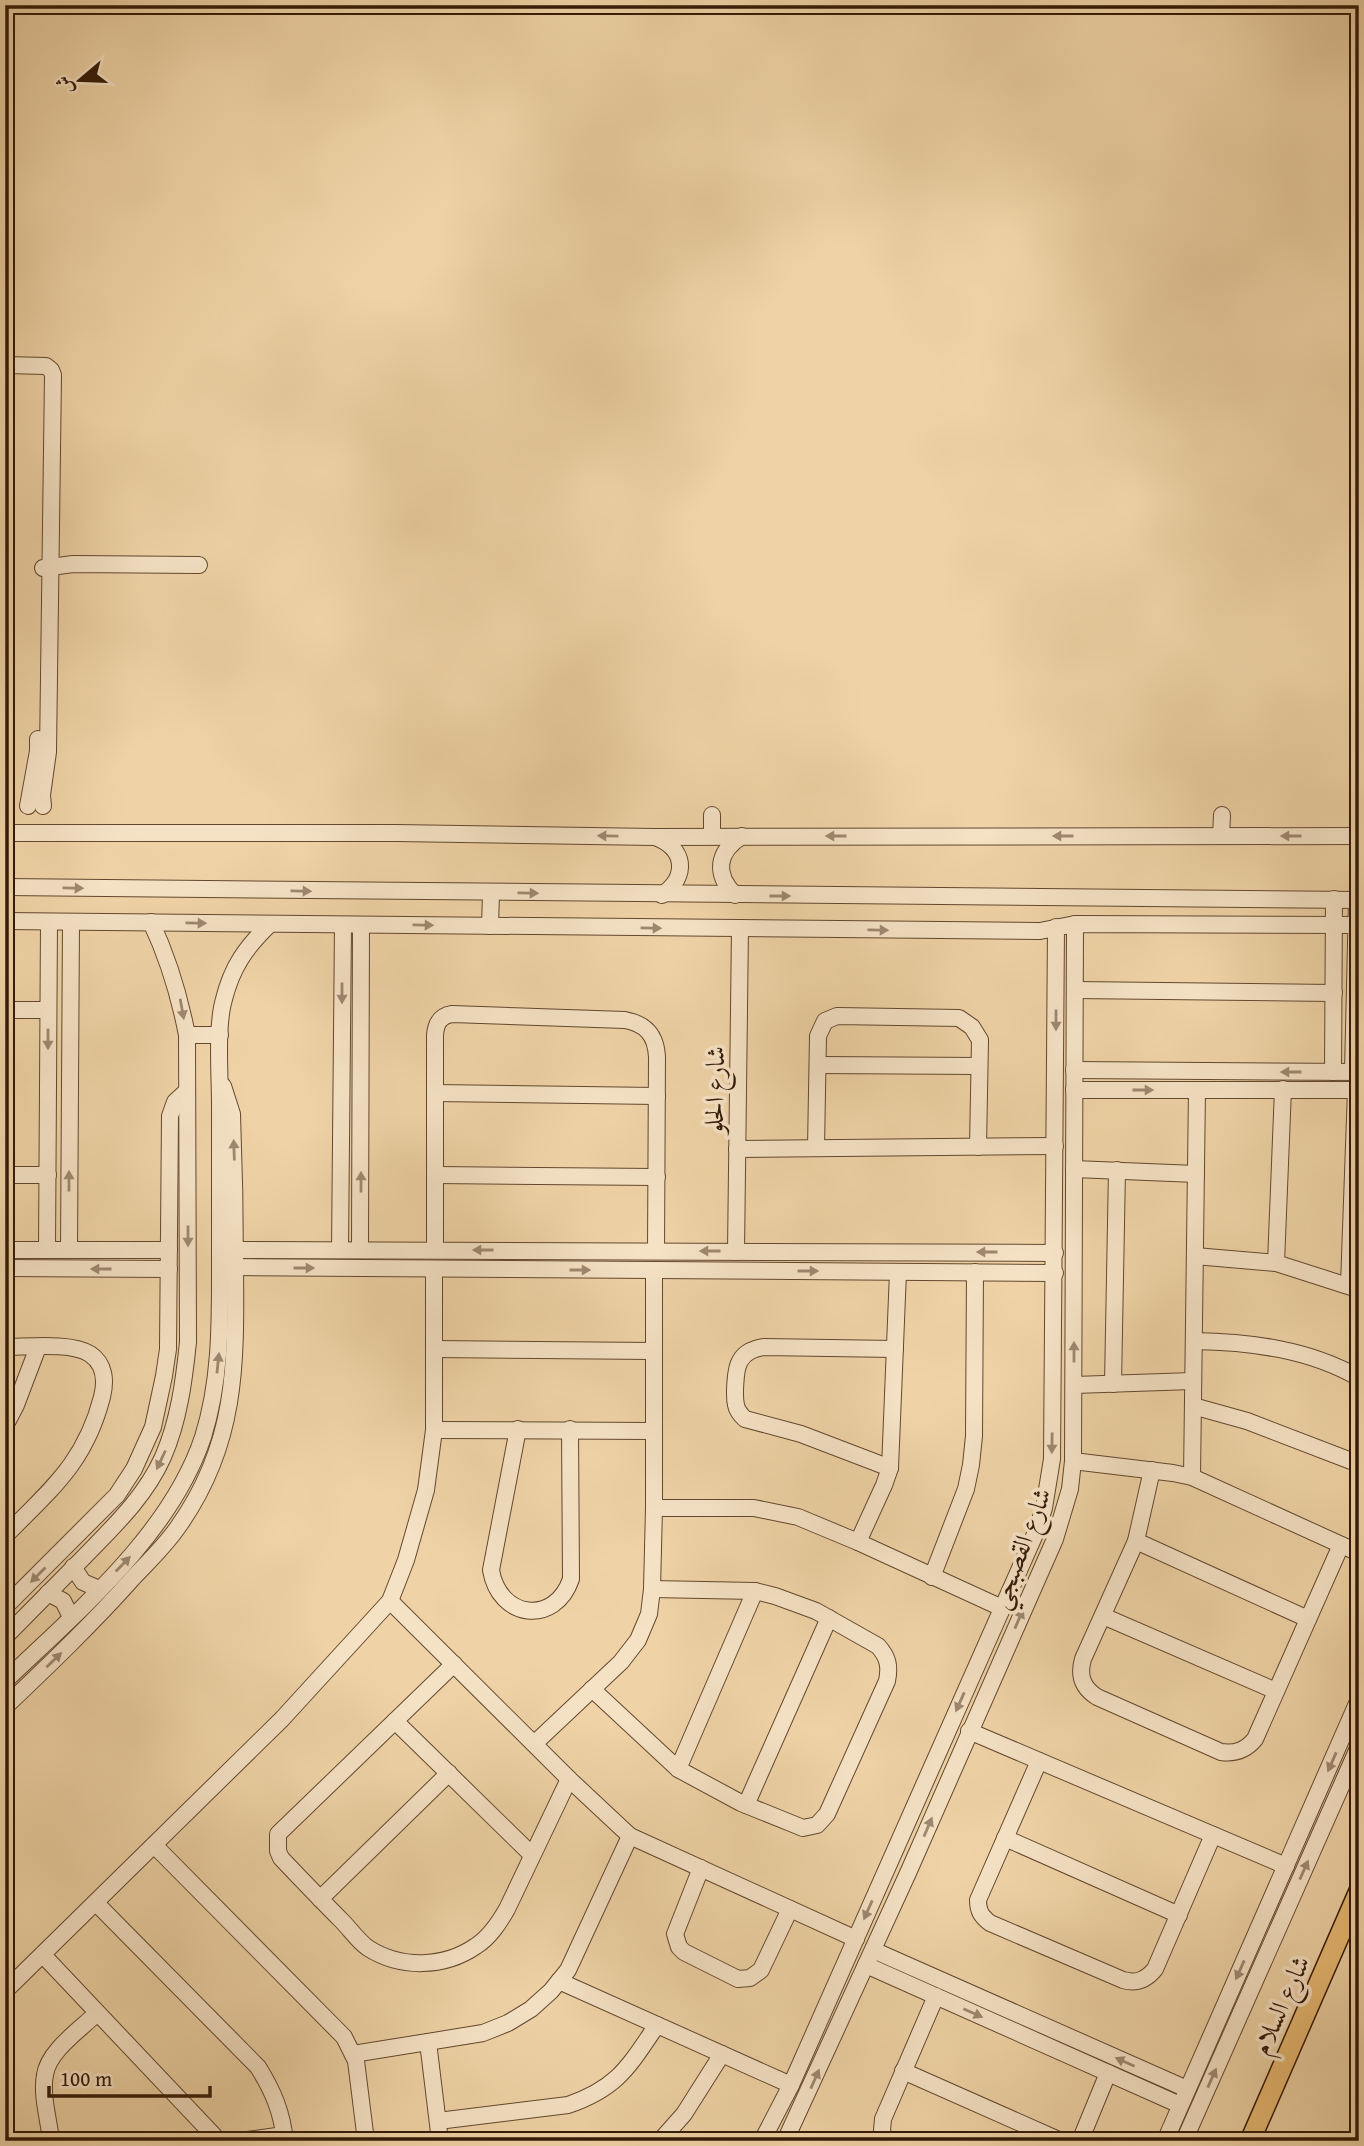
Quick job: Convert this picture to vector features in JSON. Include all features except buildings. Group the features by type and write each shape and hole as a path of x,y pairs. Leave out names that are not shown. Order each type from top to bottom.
{"main road":[{"name":"شارع السلام","path":"1250,2141 1359,1891"}],"street":[{"path":"5,365 46,366 53,375 35,806"},
{"path":"5,374 34,373 41,378 46,568"},
{"path":"46,568 74,564 199,565"},
{"path":"712,815 712,836"},
{"path":"1221,836 1222,815"},
{"path":"5,833 1359,836"},
{"path":"735,895 722,876 721,864 724,852 742,835"},
{"path":"655,836 667,841 676,851 680,863 679,876 673,887 662,895"},
{"path":"5,887 1358,900 1356,1072 1074,1070"},
{"path":"490,926 491,893"},
{"path":"1333,1072 1334,900"},
{"path":"5,921 1040,931 1075,924 1357,925"},
{"path":"47,1250 49,922"},
{"path":"69,1250 71,922"},
{"path":"5,1637 132,1507 163,1457 178,1409 188,1342 187,1035 180,995 167,956 151,922"},
{"path":"5,1707 83,1632 178,1527 197,1498 222,1436 231,1403 220,1081 223,1002 233,971 250,943 270,924"},
{"name":"شارع القصبجي","path":"785,2141 908,1873 1055,1539 1070,1489 1073,1461 1075,924"},
{"path":"340,1250 343,925"},
{"path":"360,1250 361,925"},
{"name":"شارع القصبجي","path":"762,2141 791,2085 1036,1532 1044,1508 1052,1459 1055,1325 1056,927"},
{"name":"شارع الحلو","path":"736,1252 740,928"},
{"path":"1056,973 1075,973"},
{"path":"1075,990 1334,993"},
{"path":"5,1010 48,1010"},
{"path":"435,1250 435,1029 441,1018 452,1014 635,1022 647,1030 656,1046 656,1251"},
{"path":"816,1148 818,1036 825,1021 837,1016 960,1018 972,1027 980,1040 978,1146"},
{"path":"187,1035 220,1035"},
{"path":"818,1065 979,1066"},
{"path":"5,1681 137,1548 178,1493 202,1439 211,1411 219,1359 228,1336 236,1267 232,1114 226,1091 220,1081"},
{"path":"1074,1090 1357,1090 1354,1288 1276,1263 1195,1256"},
{"path":"1192,1477 1197,1090"},
{"path":"1276,1263 1283,1090"},
{"path":"5,1607 117,1494 134,1469 153,1427 164,1376 168,1340 170,1116 175,1102 187,1091"},
{"path":"435,1093 657,1096"},
{"path":"737,1149 1055,1146"},
{"path":"1074,1169 1196,1174"},
{"path":"1113,1384 1117,1170"},
{"path":"5,1175 47,1175"},
{"path":"436,1175 657,1177"},
{"path":"5,1250 169,1250"},
{"path":"139,1250 139,1269"},
{"path":"235,1250 1055,1253"},
{"path":"269,1250 269,1268"},
{"path":"554,1251 555,1269"},
{"path":"1028,1253 1028,1273"},
{"path":"236,1267 1055,1273"},
{"path":"5,1268 169,1269"},
{"path":"5,1991 282,1719 390,1601 406,1560 426,1490 434,1430 435,1269"},
{"path":"535,1743 621,1662 638,1640 649,1614 654,1508 654,1270"},
{"path":"858,1542 890,1468 898,1272"},
{"path":"932,1577 966,1489 971,1465 974,1436 975,1272"},
{"path":"1055,1325 1074,1325"},
{"path":"168,1340 188,1342"},
{"path":"1194,1341 1235,1342 1269,1347 1315,1359 1359,1378"},
{"path":"5,1346 79,1349 90,1354 99,1363 104,1374 104,1388 96,1420 76,1461 5,1535"},
{"path":"5,1426 38,1347"},
{"path":"890,1468 803,1434 745,1419 736,1405 737,1369 746,1353 763,1347 895,1349"},
{"path":"435,1349 654,1351"},
{"path":"1073,1385 1193,1381"},
{"path":"1193,1406 1247,1421 1359,1465"},
{"path":"518,1429 491,1570 493,1584 500,1596 510,1605 537,1611 551,1606 562,1597 571,1579 570,1429"},
{"path":"434,1430 654,1431"},
{"path":"1073,1461 1192,1477 1359,1553"},
{"path":"1152,1470 1136,1541 1081,1668 1084,1685 1090,1692 1222,1752 1231,1754 1241,1751 1255,1739 1341,1545"},
{"path":"654,1508 754,1508 798,1517 1002,1608"},
{"path":"161,1518 178,1527"},
{"path":"1136,1541 1308,1619"},
{"path":"73,1567 83,1582 99,1589"},
{"path":"592,1689 678,1769 746,1805 803,1828 817,1825 823,1820 882,1693 889,1671 885,1653 878,1646 829,1618 775,1596 755,1591 652,1589"},
{"path":"678,1769 755,1591"},
{"path":"48,1593 64,1601 71,1617"},
{"path":"390,1601 630,1836 856,1939"},
{"path":"1103,1616 1276,1691"},
{"path":"746,1805 829,1618"},
{"path":"454,1664 278,1834 281,1858 367,1947 392,1959 411,1963 434,1963 457,1956 478,1945 495,1929 507,1909 569,1779"},
{"path":"1165,2141 1286,1866 1353,1729 1359,1699"},
{"path":"395,1721 532,1855"},
{"path":"969,1731 1286,1866"},
{"path":"1184,2141 1359,1746"},
{"path":"1039,1761 978,1899 978,1909 982,1917 990,1923 1130,1982 1137,1982 1150,1975 1213,1835"},
{"path":"320,1899 449,1773"},
{"path":"353,2054 483,2033 508,2023 531,2009 551,1991 568,1970 630,1836"},
{"path":"1005,1838 1178,1914"},
{"path":"155,1846 344,2038 353,2054 359,2077 366,2141"},
{"path":"888,1864 908,1873"},
{"path":"701,1868 676,1934 676,1941 684,1952 738,1979 750,1978 761,1970 790,1909"},
{"path":"96,1903 258,2067 273,2090 282,2116 284,2138 240,2141"},
{"path":"43,1955 219,2141"},
{"path":"869,1958 1187,2089"},
{"path":"869,1958 936,1996 1180,2105"},
{"path":"559,1981 791,2085"},
{"path":"885,2141 883,2119 936,1996"},
{"path":"51,2141 44,2074 55,2053 97,2012"},
{"path":"438,2121 568,2105 580,2101 596,2093 625,2071 657,2025"},
{"path":"428,2042 440,2141"},
{"path":"660,2141 684,2114 722,2054"},
{"path":"903,2071 1061,2141"},
{"path":"1080,2141 1108,2073"}]}
